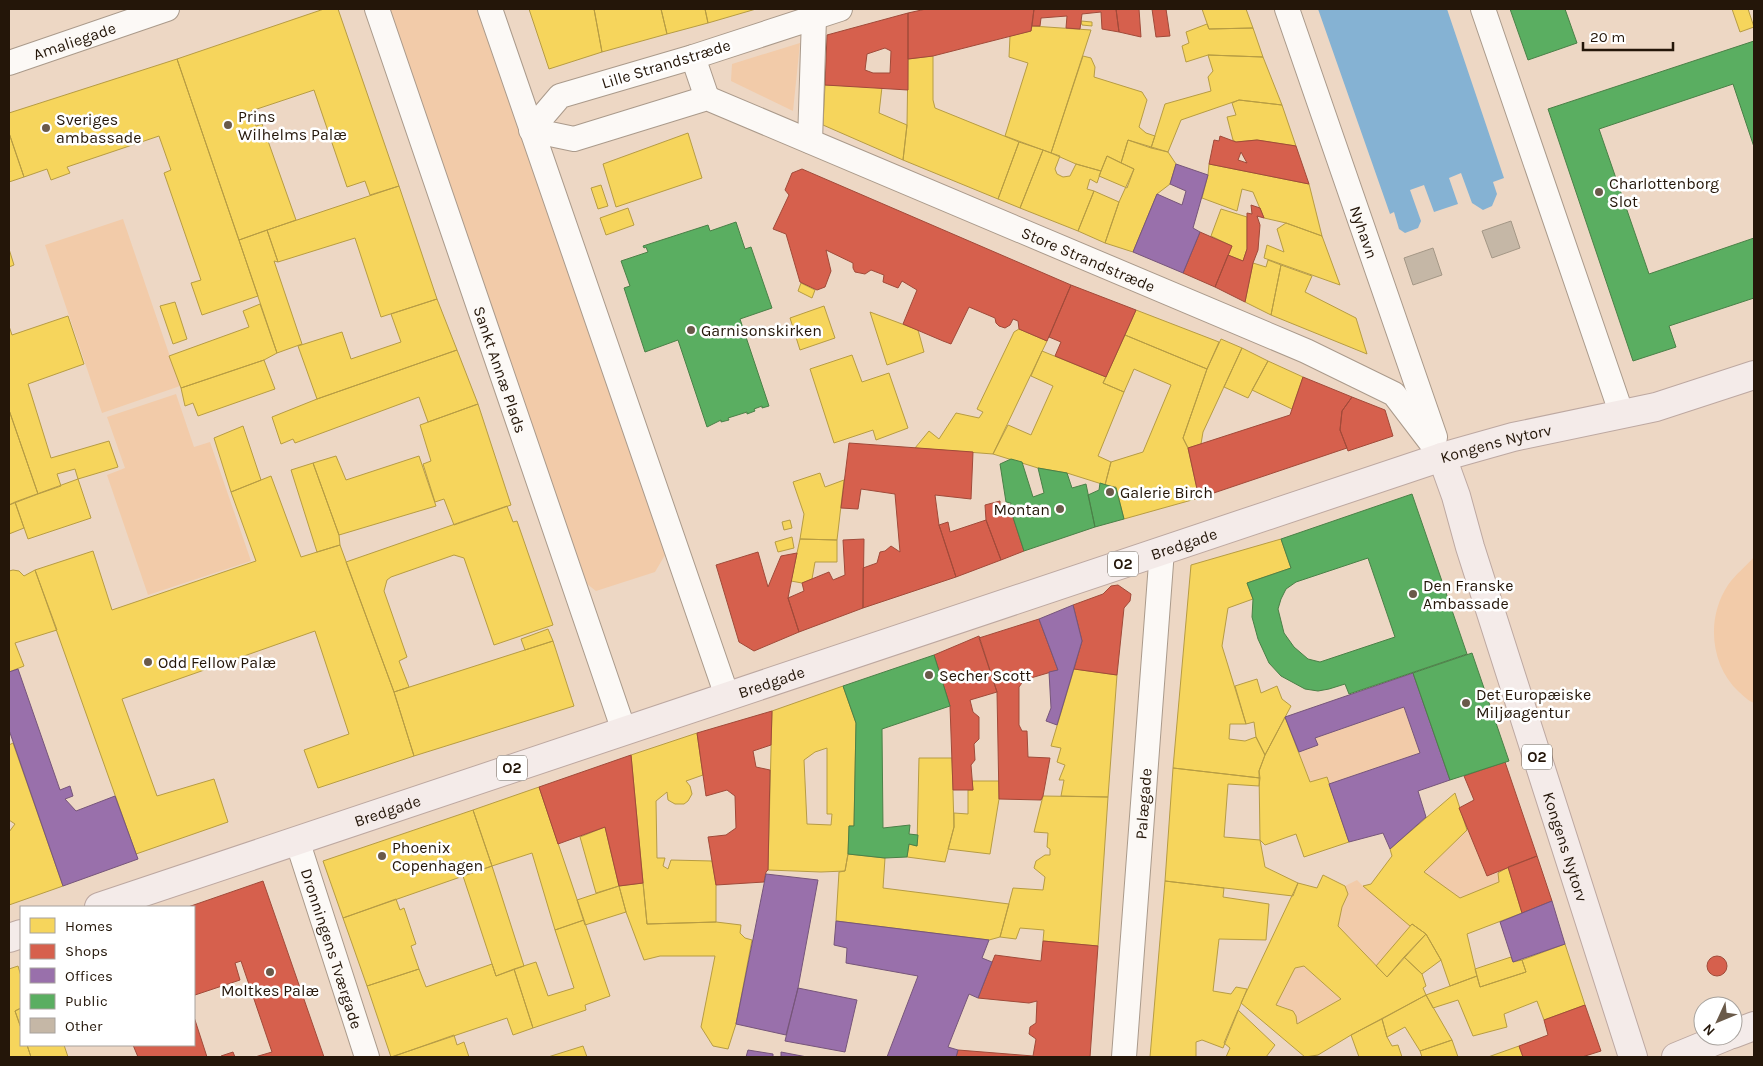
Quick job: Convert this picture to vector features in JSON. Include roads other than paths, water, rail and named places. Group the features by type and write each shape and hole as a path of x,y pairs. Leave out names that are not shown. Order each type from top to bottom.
{"main road":[{"name":"Kongens Nytorv","path":"1633,1057 1442,457 1513,437 1656,407 1754,375"},
{"name":"Bredgade","path":"102,906 1442,457"},
{"path":"1676,1057 1703,1046"}],"street":[{"name":"Amaliegade","path":"9,62 167,9"},
{"name":"Sankt Annæ Plads","path":"378,9 624,731"},
{"path":"490,9 726,696"},
{"name":"Lille Strandstræde","path":"532,130 560,96 693,57 840,9"},
{"name":"Nyhavn","path":"1287,9 1442,457"},
{"path":"1483,9 1622,415"},
{"path":"810,141 814,18"},
{"path":"532,130 574,139 707,98 693,57"},
{"name":"Store Strandstræde","path":"707,98 1306,351 1394,394 1442,457"},
{"name":"Palægade","path":"1124,1057 1162,550"},
{"name":"Dronningens Tværgade","path":"297,840 367,1057"}],"water":[{"path":"1318,9 1447,9 1504,178 1493,182 1497,194 1492,206 1483,210 1472,203 1461,173 1449,178 1458,204 1434,212 1424,185 1410,190 1421,221 1418,228 1405,233 1399,229 1394,212 1390,214"}],"place":[{"name":"Prins Wilhelms Palæ","path":"228,125"},
{"name":"Sveriges ambassade","path":"46,128"},
{"name":"Charlottenborg Slot","path":"1599,192"},
{"name":"Garnisonskirken","path":"691,330"},
{"name":"Galerie Birch","path":"1110,492"},
{"name":"Montan","path":"1060,509"},
{"name":"Den Franske Ambassade","path":"1413,594"},
{"name":"Odd Fellow Palæ","path":"148,662"},
{"name":"Secher Scott","path":"929,675"},
{"name":"Det Europæiske Miljøagentur","path":"1466,703"},
{"name":"Phoenix Copenhagen","path":"382,856"},
{"name":"Moltkes Palæ","path":"270,972"}]}
